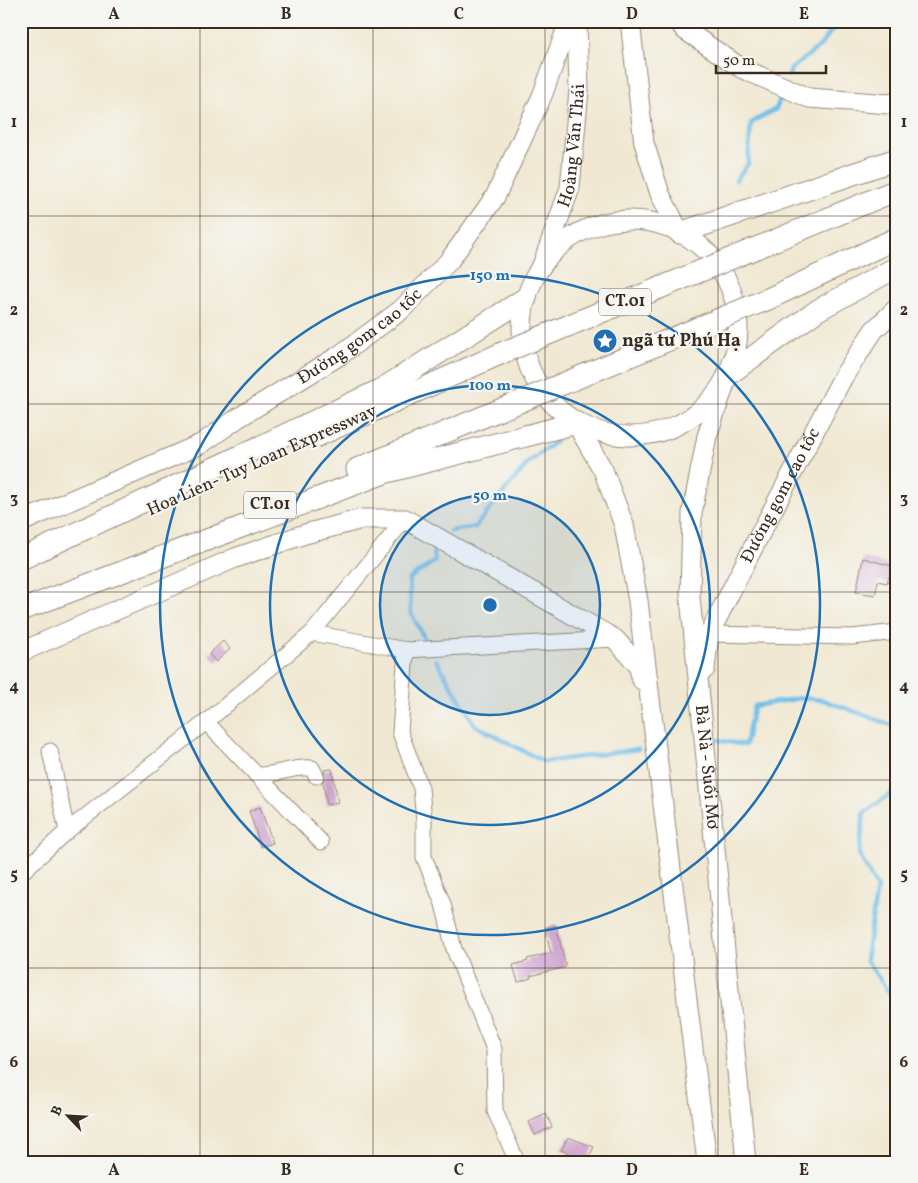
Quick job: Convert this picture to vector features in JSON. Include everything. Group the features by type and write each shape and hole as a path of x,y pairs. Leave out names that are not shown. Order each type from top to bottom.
{"highway":[{"path":"680,233 897,159"},
{"name":"Hoa Lien- Tuy Loan Expressway","path":"21,568 502,353 897,190"},
{"name":"CT.01","path":"21,609 768,299 897,238"},
{"path":"728,375 818,310 897,267"},
{"path":"21,559 382,389 526,298"},
{"path":"21,609 387,472 576,423"}],"main road":[{"name":"Đường gom cao tốc","path":"21,522 201,444 238,418 340,355 401,310 448,261 495,197 542,96 565,33 565,21"},
{"name":"Hoàng Văn Thái","path":"542,265 570,188 579,90 577,21"},
{"path":"630,21 644,143 660,194 680,233"},
{"path":"678,21 685,30 741,68 809,98 889,104 897,102"},
{"name":"Bà Nà - Suối Mơ","path":"542,265 567,240 600,224 636,219 668,226 700,245 723,272 736,305 738,340 707,436 692,514 690,597 746,1162"},
{"path":"542,265 526,298 522,334 530,369 548,400 576,423 610,435 645,436 679,425 708,404 728,375"},
{"name":"Đường gom cao tốc","path":"701,700 709,634 844,377 874,330 897,308"},
{"path":"576,423 603,470 624,525 638,601 649,703 707,1162"},
{"path":"21,652 235,558 287,540 362,519 405,519 615,639 638,665 649,703"}],"street":[{"path":"21,873 67,831 206,722 312,633 405,519"},
{"path":"709,634 852,637 897,632"},
{"path":"312,633 406,650 615,639"},
{"path":"406,650 400,732 420,788 424,821 424,857 443,904 454,950 494,1049 495,1111 517,1162"},
{"path":"206,722 321,842"},
{"path":"50,751 67,831"},
{"path":"256,776 268,776 299,767 312,768 316,776"}],"building":[{"path":"863,558 892,566 887,583 878,581 875,595 856,592"},
{"path":"223,641 230,649 216,662 209,654"},
{"path":"332,769 338,802 327,805 323,782 324,770"},
{"path":"260,807 273,843 261,847 249,811"},
{"path":"556,925 566,967 530,976 531,978 518,982 513,965 528,961 527,959 551,953 545,928"},
{"path":"546,1114 552,1127 535,1135 529,1122"},
{"path":"568,1137 594,1147 586,1162 568,1162 571,1154 561,1150"}],"waterway":[{"path":"789,75 791,69 819,47 839,21"},
{"path":"736,180 748,164 751,123 776,109 780,99"},
{"path":"450,531 475,527 528,463 556,441"},
{"path":"424,638 411,613 409,579 435,561 433,542"},
{"path":"436,660 475,725 544,762 638,749"},
{"path":"718,740 745,745 754,706 801,698 823,700 897,727"},
{"path":"897,789 864,813 859,854 877,888 866,960 897,1004"}],"place":[{"name":"ngã tư Phú Hạ","path":"605,341"}]}
